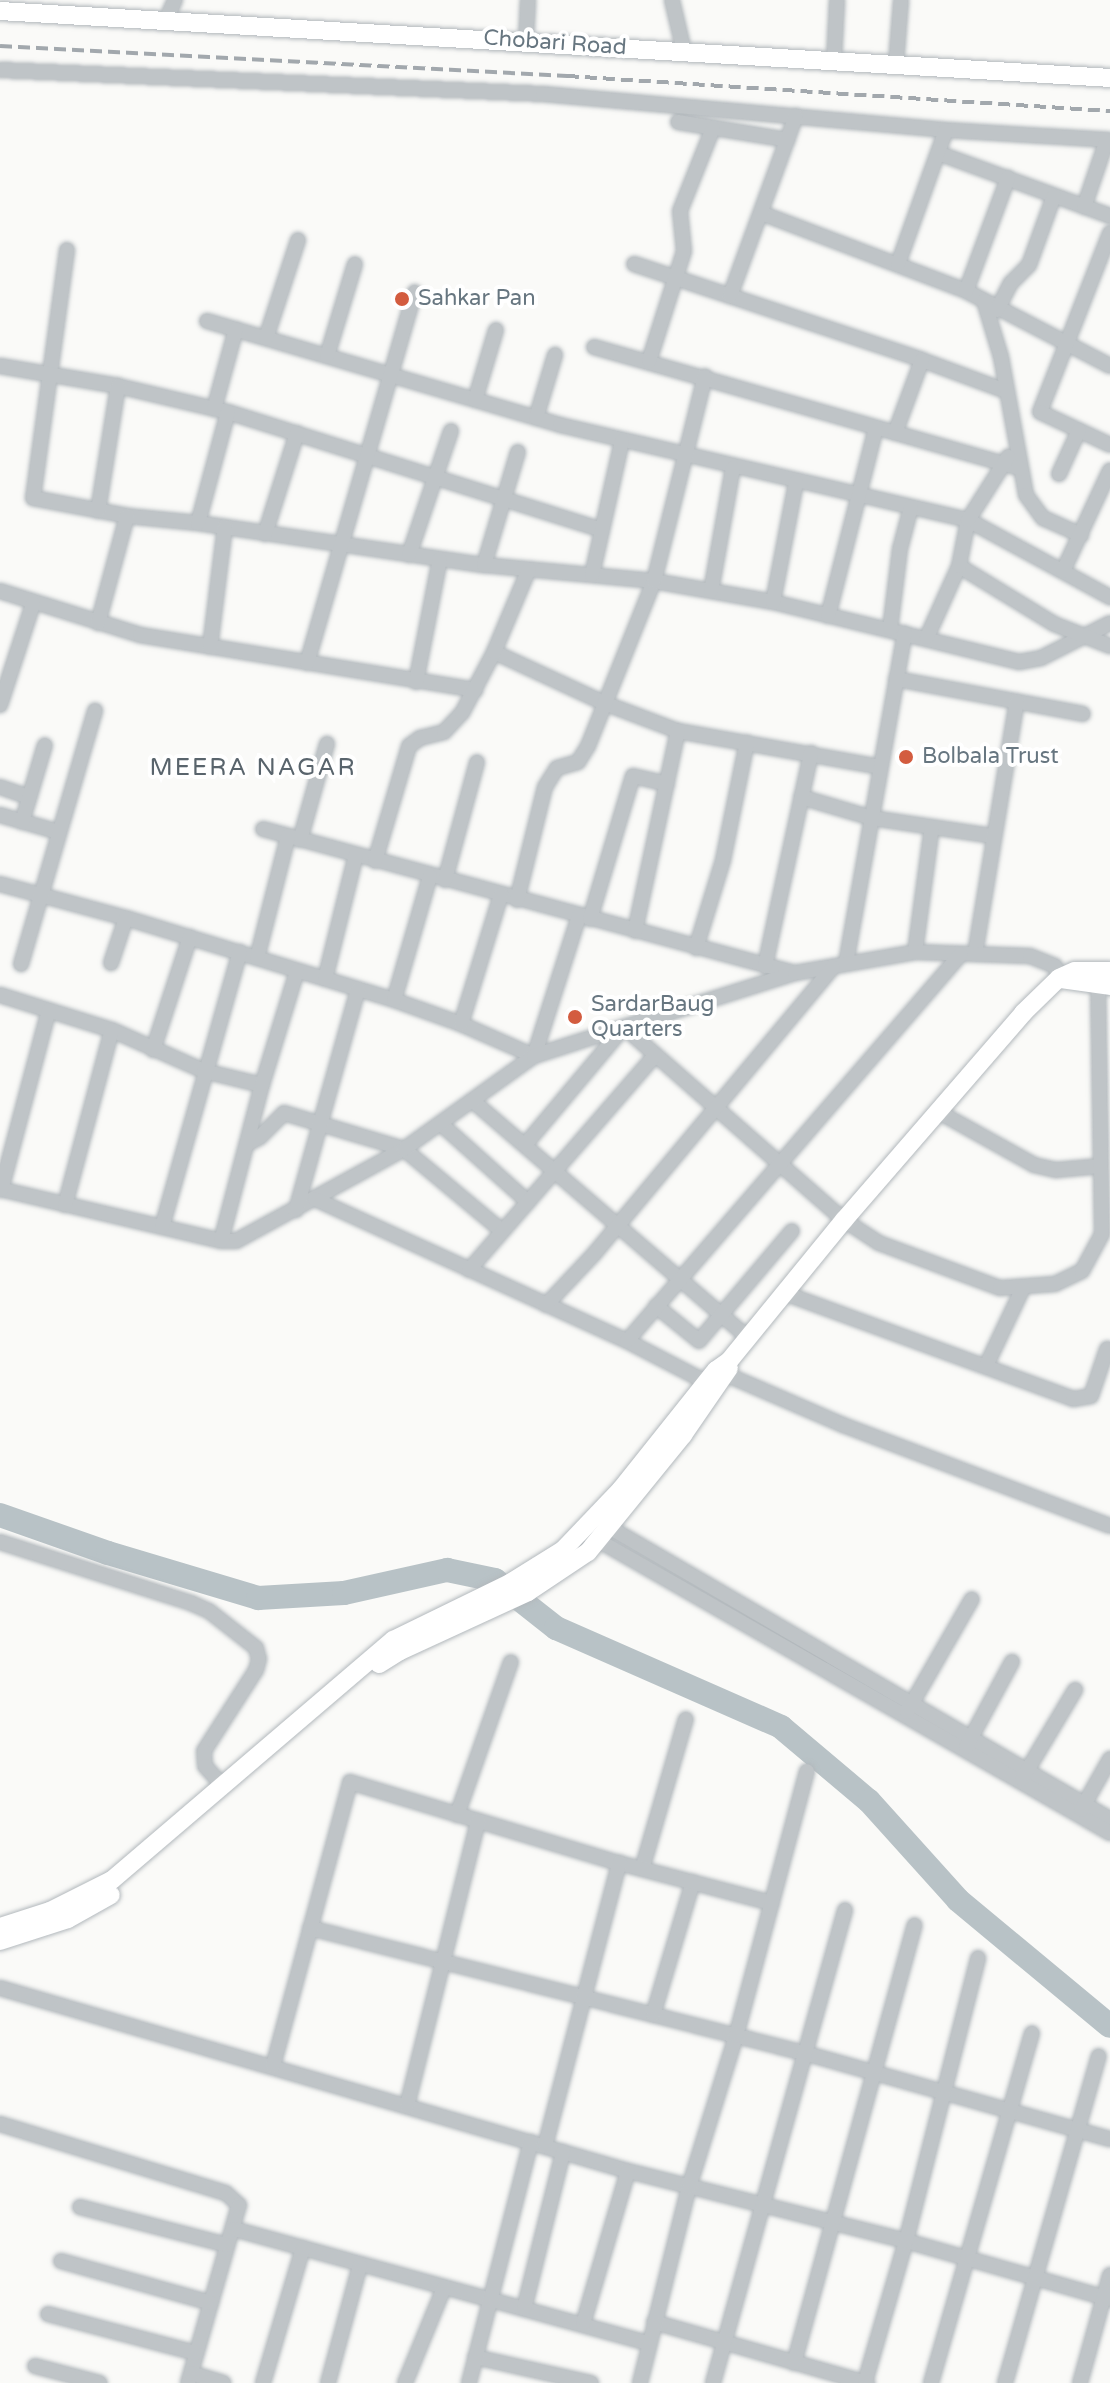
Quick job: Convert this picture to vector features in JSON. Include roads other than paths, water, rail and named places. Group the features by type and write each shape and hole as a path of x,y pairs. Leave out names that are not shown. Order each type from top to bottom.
{"street":[{"path":"166,20 175,0"},
{"path":"526,41 528,0"},
{"path":"672,0 684,51"},
{"path":"834,60 837,0"},
{"path":"896,64 901,0"},
{"name":"Chobari Road","path":"9,7 166,20 1110,78"},
{"path":"0,70 543,94 946,130 1108,140 1084,207"},
{"path":"730,296 796,116"},
{"path":"678,122 788,140"},
{"path":"649,361 684,251 680,211 713,128"},
{"path":"898,264 946,130"},
{"path":"938,153 1110,216"},
{"path":"966,291 1008,178"},
{"path":"997,310 1011,283 1029,265 1054,196"},
{"path":"761,213 966,291 997,310 1110,366"},
{"path":"1110,233 1040,412 1110,445"},
{"path":"266,338 298,240"},
{"path":"67,250 33,498 127,516 198,523 341,546 484,565 654,581 773,602 927,637 1019,662 1041,658 1110,623"},
{"path":"327,356 355,264"},
{"path":"634,264 1006,391"},
{"path":"307,663 388,374 415,292"},
{"path":"983,300 1001,357 1020,468 1031,505 1043,518 1081,535"},
{"path":"207,321 622,441 968,520 1110,597"},
{"path":"198,523 236,329"},
{"path":"475,400 496,330"},
{"path":"594,347 705,376 1020,468"},
{"path":"536,418 555,355"},
{"path":"895,433 922,360"},
{"path":"0,366 118,386 221,410 602,530"},
{"path":"517,900 545,787 557,768 571,766 583,756 654,581 705,376"},
{"path":"98,511 118,386"},
{"path":"828,616 876,428"},
{"path":"1059,474 1079,430"},
{"path":"409,555 451,431"},
{"path":"265,534 297,433"},
{"path":"592,575 622,441"},
{"path":"927,637 959,566 968,520 1003,463 1017,448"},
{"path":"484,565 518,452"},
{"path":"711,591 733,468"},
{"path":"1063,571 1110,470"},
{"path":"773,602 796,482"},
{"path":"890,629 900,549 911,507"},
{"path":"98,623 127,516"},
{"path":"210,647 225,527"},
{"path":"416,682 440,559"},
{"path":"959,566 1054,624 1110,646"},
{"path":"375,861 409,746 420,738 444,732 453,726 476,690 529,569"},
{"path":"0,591 33,604 140,635 476,690"},
{"path":"0,705 33,604"},
{"path":"546,1305 840,965 872,818 905,633"},
{"path":"494,652 604,703 678,731 880,767"},
{"path":"896,679 1083,714"},
{"path":"627,1341 781,1162 968,954 1017,701"},
{"path":"21,964 95,711"},
{"path":"635,931 678,731"},
{"path":"696,948 723,860 747,742"},
{"path":"257,958 327,744"},
{"path":"22,822 45,745"},
{"path":"765,966 811,753"},
{"path":"445,880 477,762"},
{"path":"534,1056 633,776 667,784"},
{"path":"0,787 29,797"},
{"path":"801,797 872,818 992,836"},
{"path":"0,815 59,832"},
{"path":"915,952 932,827"},
{"path":"263,829 795,973"},
{"path":"325,979 356,855"},
{"path":"394,1000 430,876"},
{"path":"0,884 126,918 394,1000 461,1024 534,1056"},
{"path":"461,1024 501,895"},
{"path":"111,963 126,918"},
{"path":"153,1050 190,937"},
{"path":"162,1227 240,952"},
{"path":"49,1010 0,1190 221,1241 246,1238 404,1149 474,1102 534,1056 795,973 915,952 1046,960 1055,966 1059,978"},
{"path":"221,1241 262,1085 297,971"},
{"path":"447,1621 528,1592 569,1567 719,1372 844,1220 937,1111 1059,978 1075,971 1106,980 1102,1234 1090,1260 1070,1280 1023,1288 1000,1288 899,1252 844,1220 624,1027"},
{"path":"296,1210 358,990"},
{"path":"0,995 112,1030 204,1071 262,1085"},
{"path":"525,1145 624,1027"},
{"path":"65,1205 112,1030"},
{"path":"469,1270 655,1055"},
{"path":"474,1102 747,1337"},
{"path":"937,1111 1034,1165 1056,1170 1101,1166"},
{"path":"247,1144 260,1137 284,1113 404,1149 502,1231"},
{"path":"441,1124 528,1202"},
{"path":"315,1199 627,1341 719,1372 843,1425 1110,1526"},
{"path":"656,1306 699,1341 792,1231"},
{"path":"986,1366 1023,1288"},
{"path":"784,1293 1082,1400 1091,1396 1107,1349"},
{"path":"0,1941 68,1919 106,1891 380,1663 420,1634 447,1621 596,1530"},
{"path":"596,1530 1081,1810 1110,1833"},
{"path":"0,1542 191,1603 209,1611 256,1648 259,1659 256,1670 204,1751 205,1766 223,1786"},
{"path":"908,1711 972,1599"},
{"path":"0,1927 106,1891 393,1640 420,1634"},
{"path":"457,1815 511,1662"},
{"path":"968,1745 1012,1662"},
{"path":"1023,1777 1075,1690"},
{"path":"642,1869 686,1719"},
{"path":"1081,1810 1110,1759"},
{"path":"640,2383 689,2187 736,2036 807,1771"},
{"path":"273,2066 350,1782 619,1863 772,1903"},
{"path":"1081,1810 1110,1819"},
{"path":"407,2106 478,1821"},
{"path":"469,2383 491,2300 585,1997 619,1863"},
{"path":"653,2015 693,1882"},
{"path":"713,2383 845,1910"},
{"path":"794,2363 915,1925"},
{"path":"310,1928 804,2053 1110,2139"},
{"path":"654,2322 794,2363 819,2377 866,2383 906,2241 978,1958"},
{"path":"0,1988 628,2171 906,2241 1107,2298"},
{"path":"931,2383 1032,2033"},
{"path":"1005,2383 1099,2056"},
{"path":"0,2124 226,2193 239,2205 190,2378 223,2383"},
{"path":"524,2309 563,2152"},
{"path":"583,2324 628,2171"},
{"path":"80,2207 227,2245"},
{"path":"234,2229 649,2343"},
{"path":"263,2383 303,2248"},
{"path":"61,2261 211,2303"},
{"path":"328,2383 360,2265"},
{"path":"1080,2383 1107,2298 1110,2275"},
{"path":"405,2383 444,2288"},
{"path":"48,2314 196,2353"},
{"path":"475,2357 591,2383"},
{"path":"35,2366 100,2383"}],"waterway":[{"path":"0,1515 108,1553 258,1598 344,1593 447,1570 495,1580 556,1628 781,1727 869,1801 958,1900 1110,2026"}],"railway":[{"path":"0,46 567,76 1110,111"}],"place":[{"name":"Sahkar Pan","path":"402,299"},
{"name":"Bolbala Trust","path":"906,757"},
{"name":"SardarBaug Quarters","path":"575,1017"}],"district":[{"name":"MEERA NAGAR","path":"253,768"}]}
